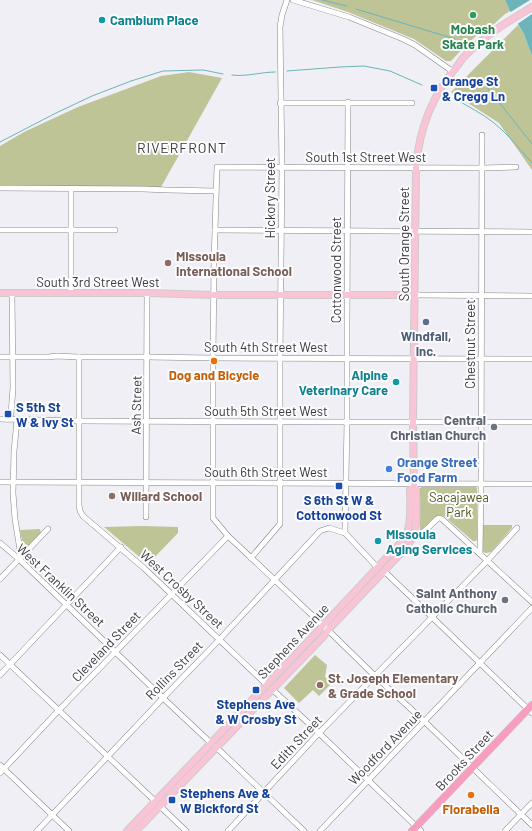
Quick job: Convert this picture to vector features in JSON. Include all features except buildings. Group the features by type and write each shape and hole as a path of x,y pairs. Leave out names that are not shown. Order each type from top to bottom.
{"highway":[{"name":"Brooks Street","path":"416,830 472,768 531,709"}],"main road":[{"name":"South Orange Street","path":"414,485 413,422 416,168 420,136 429,108 443,83 469,51 485,38 532,7"},
{"name":"South 3rd Street West","path":"0,293 415,295"},
{"name":"Stephens Avenue","path":"127,831 158,803 267,685 384,571 410,542 416,525 416,490 414,485"},
{"name":"Stephens Avenue","path":"213,745 272,689 323,637 325,627 377,567 405,538 410,524 410,490 414,485"},
{"name":"Stephens Avenue","path":"136,831 158,803"}],"street":[{"name":"Hickory Street","path":"251,558 280,524 282,167 280,43 281,19 287,0"},
{"path":"293,0 349,17 403,39 415,45 452,71"},
{"path":"280,102 412,103"},
{"name":"Cottonwood Street","path":"345,533 348,358 348,102"},
{"name":"Chestnut Street","path":"480,553 482,136"},
{"name":"South 1st Street West","path":"216,191 217,167 516,167"},
{"path":"0,188 216,191 213,295 213,518 228,536 532,825"},
{"path":"71,189 71,293"},
{"path":"0,230 115,230"},
{"path":"215,230 532,232"},
{"path":"7,419 11,414 13,388 12,293"},
{"name":"Ash Street","path":"146,517 147,293"},
{"name":"South 3rd Street West","path":"415,295 532,296"},
{"name":"South 4th Street West","path":"0,357 532,358"},
{"path":"79,357 79,482"},
{"name":"South 5th Street West","path":"0,419 80,421 532,422"},
{"path":"17,420 13,482 14,512 20,550 19,559"},
{"name":"South 6th Street West","path":"0,482 347,483 414,485 532,484"},
{"name":"West Crosby Street","path":"79,482 79,505 80,512 83,516 121,547 267,685"},
{"name":"Stephens Avenue","path":"414,534 419,535 439,518 480,553"},
{"name":"Rollins Street","path":"37,831 220,639 320,531 329,528 345,533"},
{"path":"0,579 48,529"},
{"name":"Edith Street","path":"228,831 516,529"},
{"path":"345,533 377,567"},
{"name":"Cleveland Street","path":"1,769 228,536"},
{"name":"West Franklin Street","path":"0,543 19,559 304,831"},
{"path":"0,675 121,547"},
{"path":"480,553 532,602"},
{"path":"384,571 480,663 531,709"},
{"name":"Woodford Avenue","path":"320,831 532,608"},
{"path":"0,654 186,831"},
{"path":"272,689 320,733 416,830"},
{"path":"1,769 69,831"},
{"path":"505,831 532,803"}],"green space":[{"path":"312,0 505,0 510,11 468,43 451,61 446,61 414,39 348,12"},
{"path":"518,25 524,34 532,56 532,170 499,123 451,92"},
{"path":"189,72 222,78 161,187 0,186 0,146 24,132 78,107 161,76"},
{"name":"Sacajawea Park","path":"420,488 477,488 476,541 473,541 444,516 435,517 424,529 420,530"},
{"path":"482,525 512,525 512,528 491,552 486,553 483,552 482,549"},
{"path":"104,527 178,527 178,533 148,564"},
{"path":"40,529 41,533 24,550 20,530"},
{"path":"315,655 327,665 325,677 332,683 319,696 313,690 299,703 284,688"}],"water":[{"path":"505,0 532,0 532,56 524,34"}],"pier":[{"path":"532,0 532,14 516,25 509,13"}],"waterway":[{"path":"322,0 347,6"},
{"path":"356,9 455,39"},
{"path":"287,71 364,66 390,71 422,85"},
{"path":"0,142 92,96 163,71 203,70 223,74"},
{"path":"232,75 275,72"},
{"path":"479,77 532,144"},
{"path":"457,100 481,114 499,127 532,163"}],"place":[{"name":"Mobash Skate Park","path":"473,15"},
{"name":"Cambium Place","path":"102,20"},
{"name":"Orange St & Cregg Ln","path":"434,88"},
{"name":"Missoula International School","path":"168,263"},
{"name":"Windfall, Inc.","path":"426,322"},
{"name":"Dog and Bicycle","path":"214,361"},
{"name":"Alpine Veterinary Care","path":"396,382"},
{"name":"S 5th St W & Ivy St","path":"8,414"},
{"name":"Central Christian Church","path":"494,427"},
{"name":"Orange Street Food Farm","path":"389,469"},
{"name":"S 6th St W & Cottonwood St","path":"339,486"},
{"name":"Willard School","path":"112,496"},
{"name":"Missoula Aging Services","path":"378,541"},
{"name":"Saint Anthony Catholic Church","path":"505,600"},
{"name":"St. Joseph Elementary & Grade School","path":"320,685"},
{"name":"Stephens Ave & W Crosby St","path":"256,690"},
{"name":"Florabella","path":"471,795"},
{"name":"Stephens Ave & W Bickford St","path":"172,800"}],"district":[{"name":"RIVERFRONT","path":"182,147"}]}
